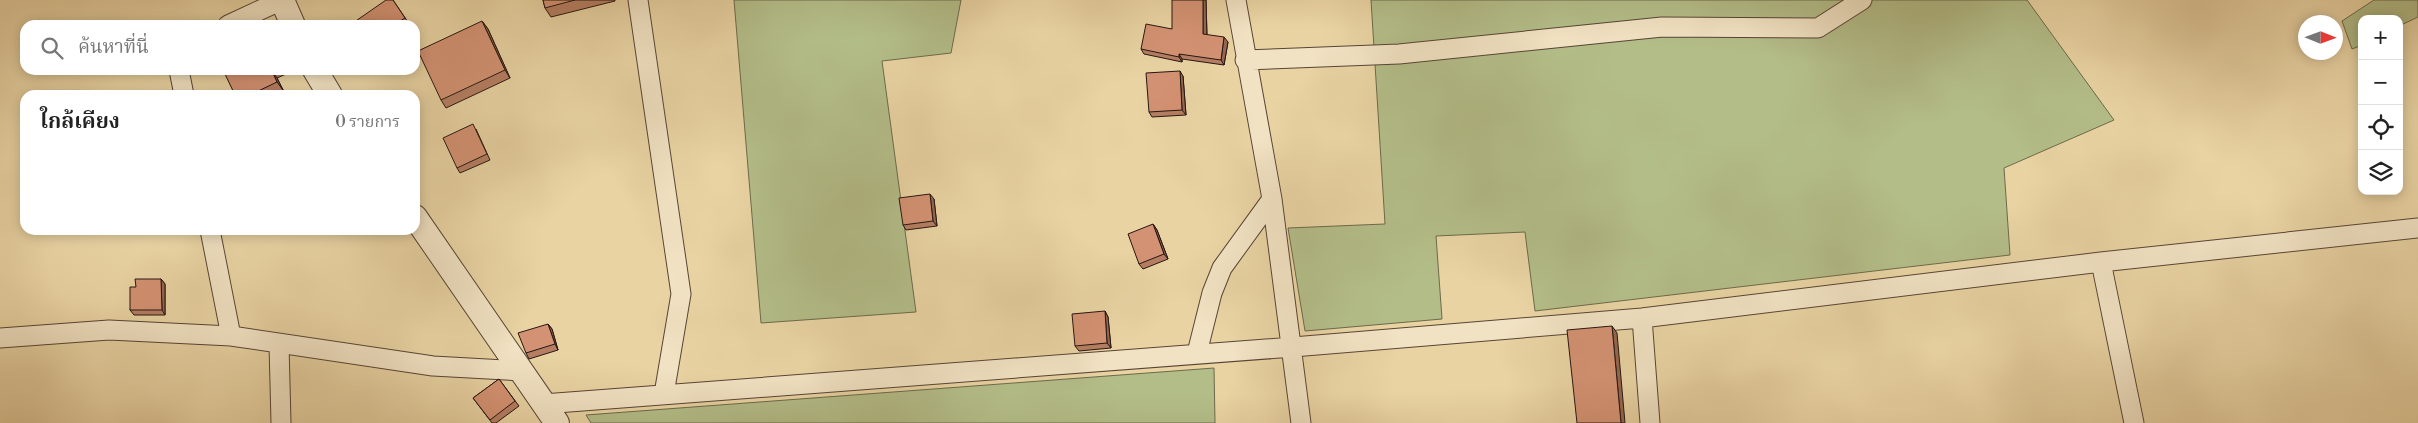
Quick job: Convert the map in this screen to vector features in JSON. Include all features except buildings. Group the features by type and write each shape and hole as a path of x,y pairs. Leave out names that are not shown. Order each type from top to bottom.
{"street":[{"path":"239,20 282,0 291,20"},
{"path":"638,0 681,294 664,394"},
{"path":"1236,0 1245,60 1272,199 1293,347 1301,423"},
{"path":"1245,60 1398,54 1662,27 1818,28 1862,0"},
{"path":"181,75 183,90"},
{"path":"318,75 327,90"},
{"path":"1197,353 1212,293 1222,268 1272,199"},
{"path":"420,224 557,423"},
{"path":"543,404 1293,347 1642,318 2101,262 2418,228"},
{"path":"211,235 231,336"},
{"path":"2101,262 2134,423"},
{"path":"1642,318 1650,423"},
{"path":"0,338 109,330 231,336 433,366 522,371"},
{"path":"279,344 281,423"}],"green space":[{"path":"734,0 961,0 951,53 882,61 916,312 761,323"},
{"path":"1371,0 2027,0 2114,120 2004,168 2010,255 1535,311 1525,232 1436,236 1442,319 1305,331 1288,228 1385,224"},
{"path":"2374,0 2418,0 2418,17 2403,24 2403,15 2358,15 2358,47 2352,49 2343,20"},
{"path":"1214,368 1215,423 591,423 586,415"}]}
